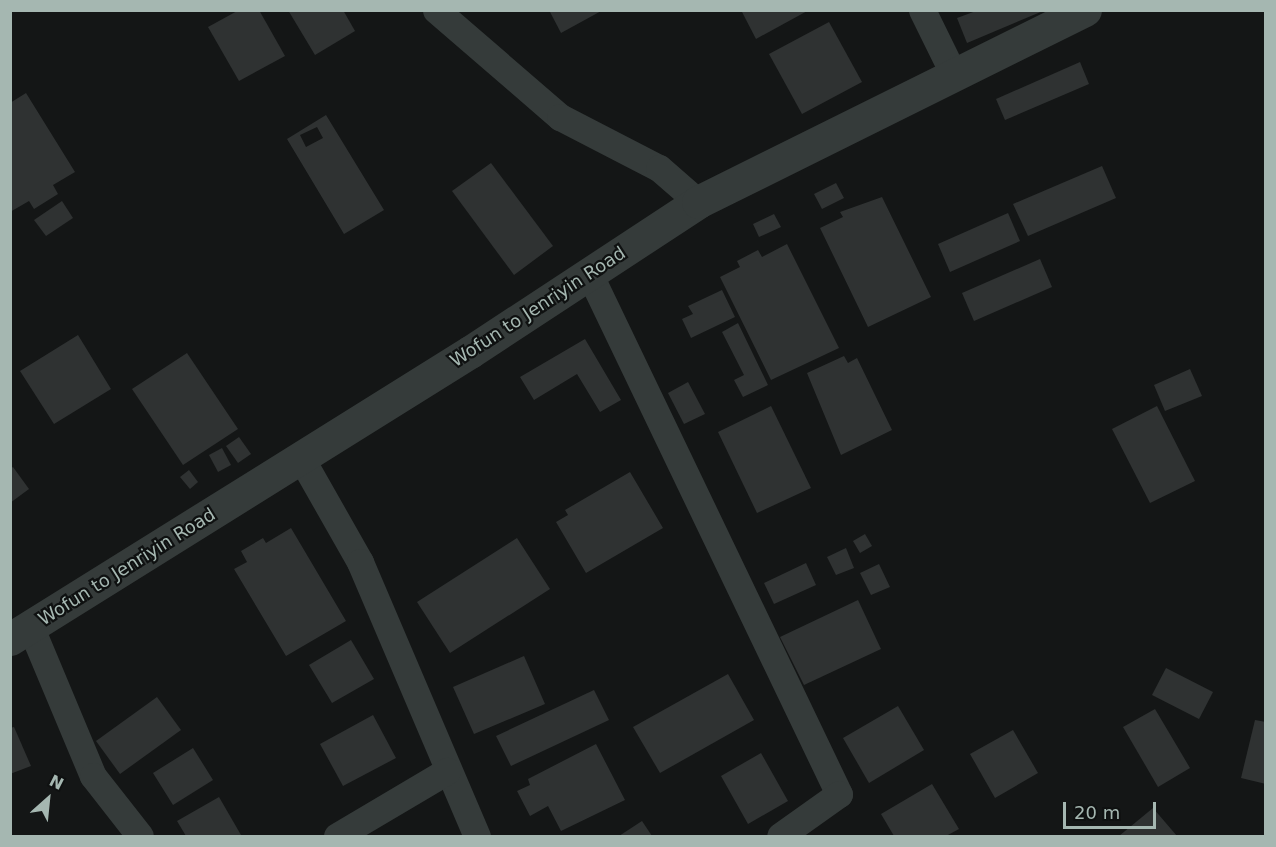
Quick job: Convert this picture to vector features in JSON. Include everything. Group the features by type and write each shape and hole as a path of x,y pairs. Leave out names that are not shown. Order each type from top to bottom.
{"street":[{"path":"436,10 560,117 658,168 698,202"},
{"path":"922,10 954,75"},
{"name":"Wofun to Jenriyin Road","path":"21,633 301,458 698,202 1085,10"},
{"path":"590,273 839,794 780,837"},
{"path":"301,458 360,562 477,837"},
{"path":"21,633 93,776 140,837"},
{"path":"337,837 447,771"}],"building":[{"path":"239,10 259,10 285,56 239,81 208,27"},
{"path":"288,10 343,10 355,31 315,55"},
{"path":"549,10 603,10 561,33"},
{"path":"741,10 809,10 756,39"},
{"path":"976,11 1043,11 967,43 957,18"},
{"path":"829,22 862,82 802,114 769,54"},
{"path":"1080,62 1089,84 1005,120 996,99"},
{"path":"26,93 75,172 53,185 58,194 34,209 29,201 10,212 10,103"},
{"path":"326,115 384,210 344,234 287,139","holes":["317,127 323,138 306,147 300,135"]},
{"path":"491,163 553,246 514,275 452,191"},
{"path":"1102,166 1116,198 1028,236 1013,204"},
{"path":"836,183 844,198 822,209 814,194"},
{"path":"882,197 931,297 868,327 820,228 843,217 840,212"},
{"path":"62,201 73,218 46,236 34,220"},
{"path":"1008,213 1020,241 950,272 938,244"},
{"path":"774,214 781,227 759,237 753,224"},
{"path":"787,244 839,348 771,380 720,277 740,267 737,261 758,250 762,257"},
{"path":"1040,259 1052,287 974,321 962,293"},
{"path":"722,290 735,317 691,338 682,319 693,314 688,306"},
{"path":"738,323 768,385 743,397 734,380 744,375 722,332"},
{"path":"78,335 111,389 54,424 20,371"},
{"path":"585,339 621,400 600,412 577,374 534,400 520,377"},
{"path":"187,353 238,429 183,465 132,389"},
{"path":"844,356 848,363 857,358 892,430 841,455 807,373"},
{"path":"1190,369 1202,396 1165,411 1154,385"},
{"path":"688,382 705,414 684,424 668,393"},
{"path":"771,406 811,488 757,513 718,432"},
{"path":"1157,406 1195,481 1150,503 1112,429"},
{"path":"239,437 251,454 238,463 226,446"},
{"path":"222,448 231,465 218,472 209,455"},
{"path":"13,467 29,489 10,503 10,469"},
{"path":"189,470 198,482 190,489 180,477"},
{"path":"630,472 663,528 586,573 556,522 568,515 565,510"},
{"path":"291,528 346,621 286,656 234,569 247,562 241,551 263,538 266,543"},
{"path":"865,534 872,546 860,553 853,541"},
{"path":"517,538 550,589 450,653 417,602"},
{"path":"846,548 854,568 836,575 827,557"},
{"path":"806,563 816,585 774,604 764,583"},
{"path":"879,564 890,587 871,595 860,573"},
{"path":"858,600 881,649 804,685 780,637"},
{"path":"351,640 374,679 332,703 309,665"},
{"path":"524,656 545,704 474,734 453,687"},
{"path":"1166,668 1213,692 1199,719 1152,695"},
{"path":"728,674 754,720 660,773 633,727"},
{"path":"594,690 609,720 511,766 496,736"},
{"path":"157,697 181,730 120,774 96,741"},
{"path":"898,706 924,750 869,783 843,738"},
{"path":"1155,709 1190,768 1158,787 1123,727"},
{"path":"373,715 396,758 343,786 320,744"},
{"path":"1255,720 1266,722 1266,784 1241,778"},
{"path":"14,727 31,766 10,774 10,728"},
{"path":"1013,730 1038,773 995,798 970,754"},
{"path":"596,744 625,800 561,831 548,806 530,816 517,791 530,785 528,779"},
{"path":"193,748 213,780 173,805 153,773"},
{"path":"761,753 788,801 748,824 721,776"},
{"path":"932,784 959,829 946,836 894,836 881,814"},
{"path":"219,797 241,835 186,836 177,821"},
{"path":"1153,808 1177,836 1119,836"},
{"path":"642,821 652,836 619,836"}]}
